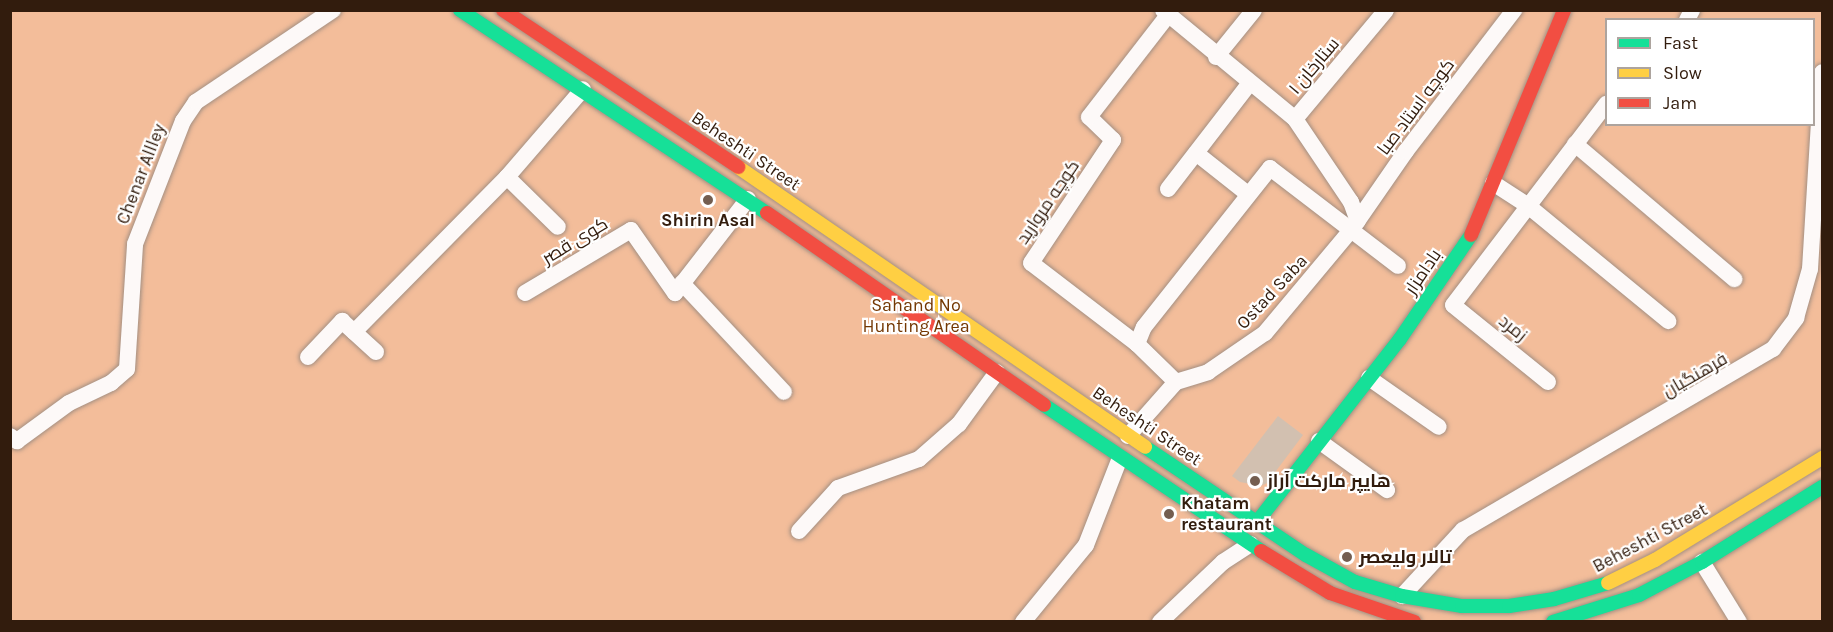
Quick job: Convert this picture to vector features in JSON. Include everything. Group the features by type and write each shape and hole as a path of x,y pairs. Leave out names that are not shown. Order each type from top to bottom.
{"main road":[{"path":"460,10 748,199 1120,458 1253,545 1330,593 1383,618 1414,621"},
{"name":"Beheshti Street","path":"503,10 779,194 1128,436 1263,526 1355,582 1402,596 1462,606 1509,606 1554,599 1612,582 1703,532 1822,458"},
{"name":"بادامزار","path":"1253,545 1269,545 1273,537 1263,526 1319,441 1369,378 1471,234 1564,10"},
{"path":"1553,621 1638,595 1702,562 1822,487"},
{"path":"1233,532 1229,519 1237,513 1245,513"}],"street":[{"name":"Chenar Allley","path":"14,438 69,403 111,383 127,369 135,244 183,120 196,102 333,10"},
{"path":"1216,57 1254,10"},
{"name":"ستارخان ۱","path":"1294,118 1386,10"},
{"name":"کوچه استاد صبا","path":"1355,225 1406,151 1514,10"},
{"path":"1165,13 1216,57 1294,118 1351,202 1355,225"},
{"name":"کوچه مروارید","path":"1137,344 1031,262 1113,140 1089,117 1165,13"},
{"name":"فرهنگیان","path":"1402,596 1463,530 1773,350 1796,318 1810,269 1822,72"},
{"path":"1168,189 1250,83"},
{"path":"354,332 507,177 583,89"},
{"path":"1527,205 1605,105"},
{"path":"1575,144 1734,279"},
{"path":"1196,153 1248,194"},
{"path":"1128,436 1176,382 1137,344 1144,327 1270,168 1355,225 1398,266"},
{"path":"507,177 558,227"},
{"path":"1493,183 1527,205 1668,321"},
{"path":"748,199 682,283 784,392"},
{"name":"زمرد","path":"1527,205 1453,305 1548,382"},
{"name":"Ostad Saba","path":"1176,382 1208,372 1265,333 1355,225"},
{"name":"کوی قصر","path":"525,293 631,230 675,293 682,283"},
{"path":"308,357 342,321 376,352"},
{"path":"799,531 838,488 919,459 959,424 997,372"},
{"path":"1369,378 1439,428"},
{"path":"1319,441 1387,490"},
{"path":"1023,621 1086,545 1120,458"},
{"path":"1160,621 1223,562 1253,545"},
{"path":"1702,562 1739,621"}],"green space":[{"name":"Sahand No Hunting Area","path":"10,11 1822,11 1822,621 11,621"}],"building":[{"path":"1278,416 1303,435 1267,483 1261,486 1240,482 1232,476"}],"traffic: fast":[{"path":"460,10 767,213"},
{"path":"1257,522 1400,339 1471,235"},
{"path":"1044,405 1261,551"},
{"path":"1145,447 1306,555 1355,582 1402,596 1462,606 1509,606 1554,599 1608,583"},
{"path":"1553,622 1639,595 1702,562 1822,487"}],"traffic: slow":[{"path":"738,167 1145,447"},
{"path":"1608,583 1655,560 1822,458"}],"traffic: jam":[{"path":"503,10 738,167"},
{"path":"1471,235 1564,10"},
{"path":"767,213 1044,405"},
{"path":"1261,551 1330,593 1414,622"}],"place":[{"name":"Shirin Asal","path":"708,200"},
{"name":"هایپر مارکت آراز","path":"1255,481"},
{"name":"Khatam restaurant","path":"1169,514"},
{"name":"تالار ولیعصر","path":"1347,557"}]}
